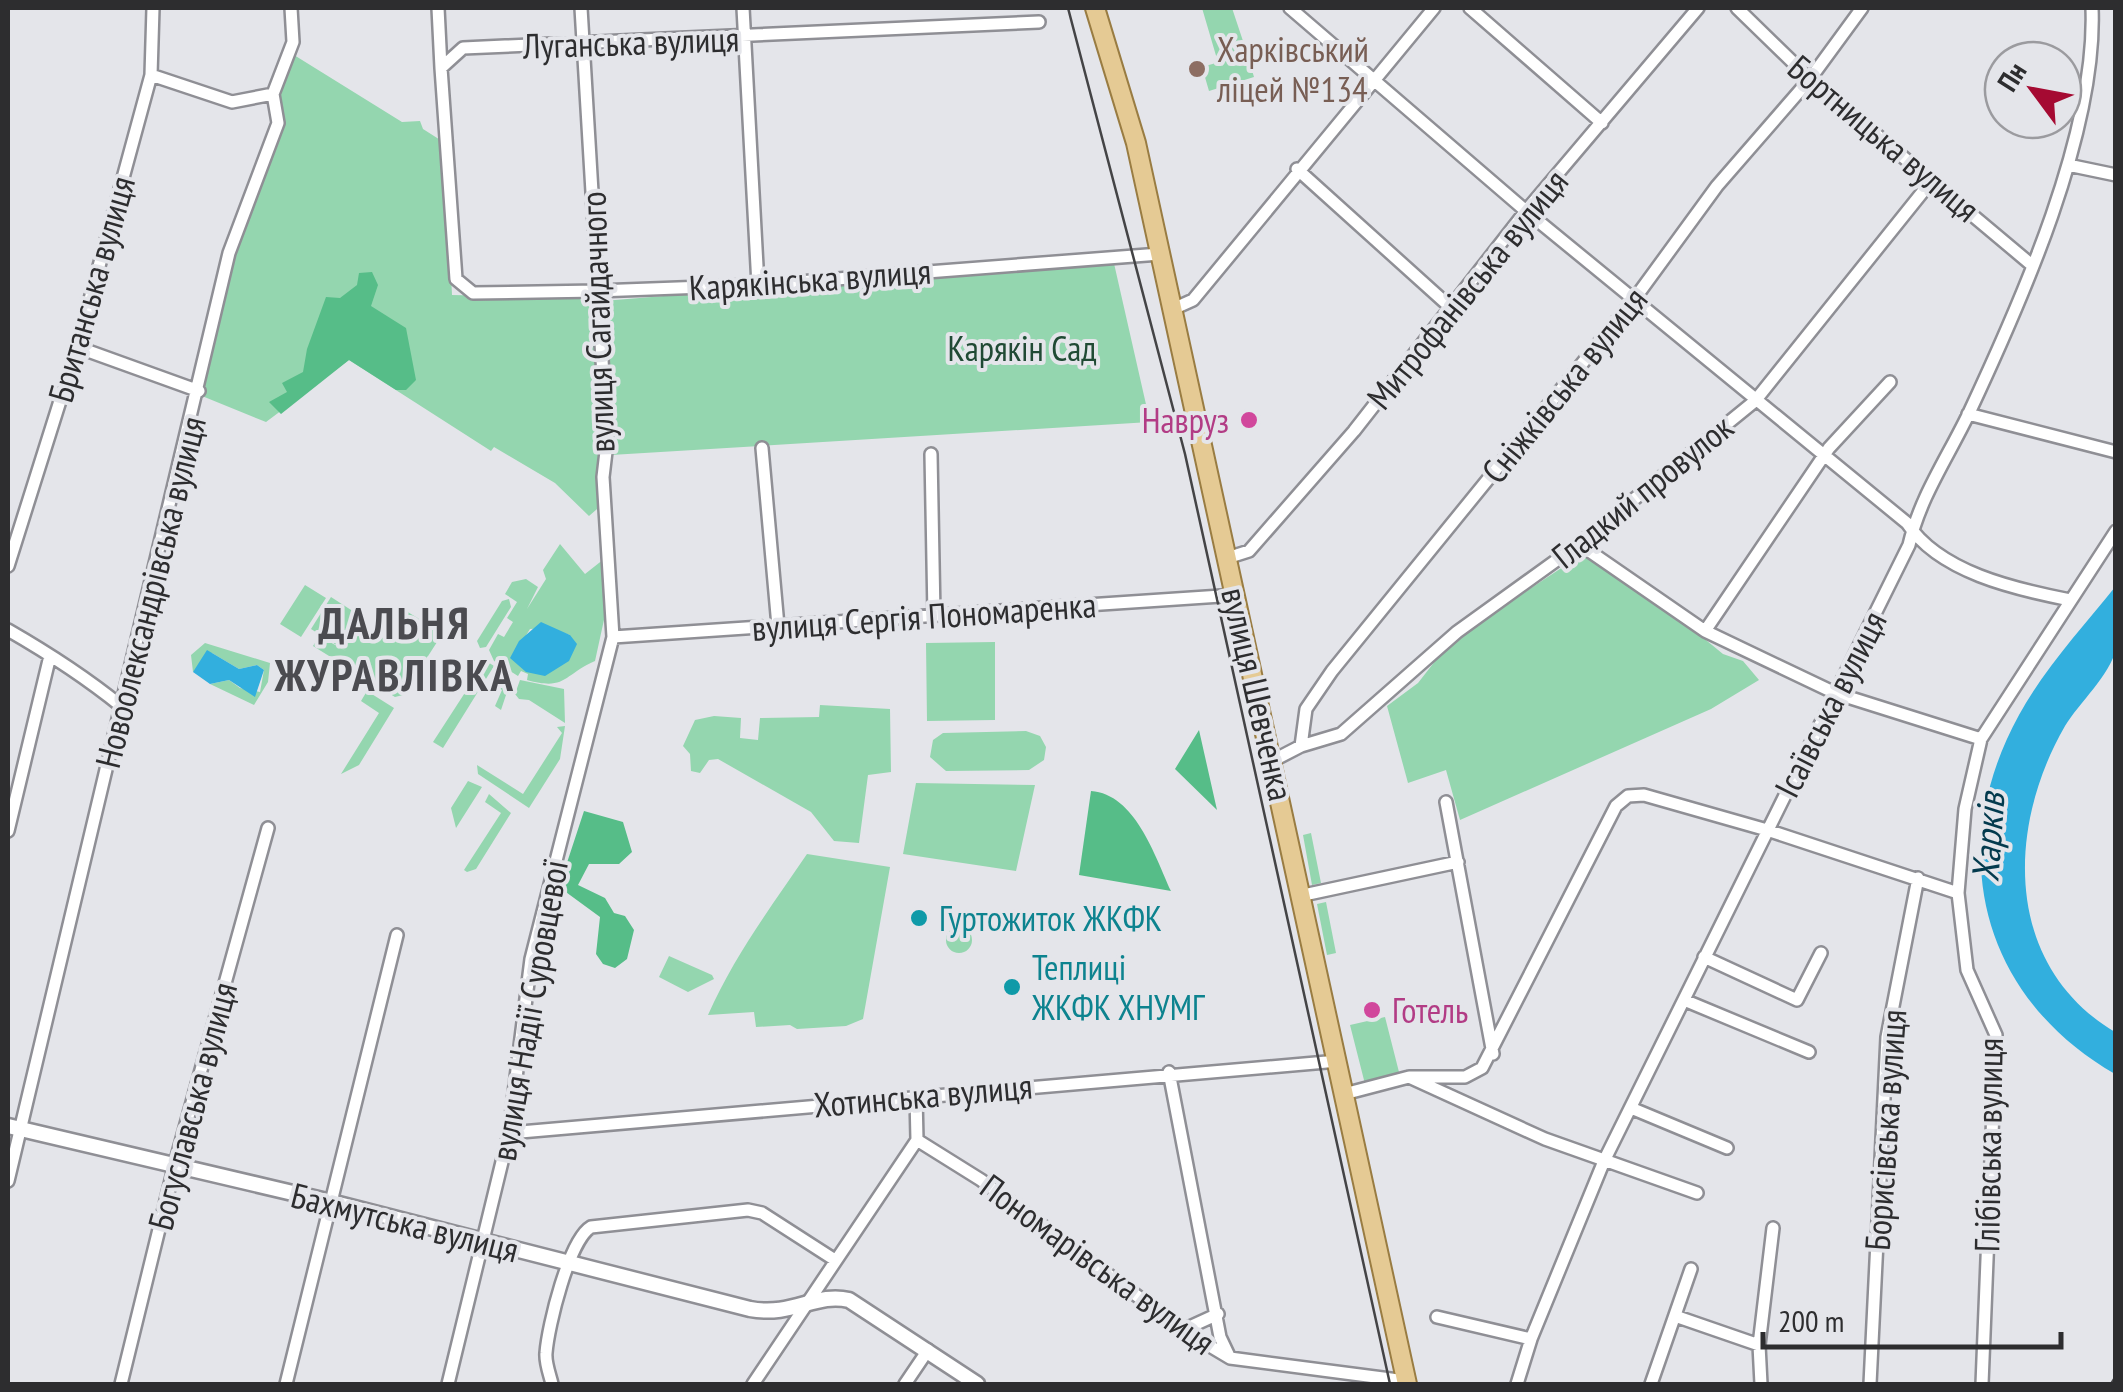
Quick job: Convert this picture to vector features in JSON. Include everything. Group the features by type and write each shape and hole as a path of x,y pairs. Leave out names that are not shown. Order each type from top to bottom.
{"main road":[{"name":"вулиця Шевченка","path":"1095,8 1136,143 1274,760 1299,896 1407,1383"}],"street":[{"name":"Британська вулиця","path":"8,566 77,347 151,75 152,8"},
{"name":"Новоолександрівська вулиця","path":"8,1181 14,1128 199,391 229,253 278,123 273,94 293,42 291,8"},
{"path":"438,8 442,68"},
{"name":"вулиця Сагайдачного","path":"581,8 612,637"},
{"path":"743,8 758,285"},
{"path":"1290,8 1526,212 1826,457 1916,539 1979,576 2070,600"},
{"path":"1173,309 1193,300 1297,169 1434,8"},
{"path":"1470,8 1602,123"},
{"name":"Митрофанівська вулиця","path":"1227,558 1250,551 1354,432 1526,212 1698,8"},
{"name":"Бортницька вулиця","path":"1737,8 1810,80 2033,266"},
{"name":"Сніжківська вулиця","path":"1301,746 1306,709 1332,671 1634,300 1716,186 1810,80 1862,8"},
{"name":"Ісаївська вулиця","path":"1517,1384 1531,1338 1604,1161 1835,693 1968,414 2033,266 2068,165 2092,8"},
{"name":"Луганська вулиця","path":"442,68 463,48 1039,22"},
{"name":"Карякінська вулиця","path":"442,68 454,272 460,286 473,293 758,285 1160,254"},
{"path":"151,75 232,102 273,94"},
{"path":"2068,165 2116,175"},
{"path":"1297,169 1450,306"},
{"name":"Гладкий провулок","path":"1301,746 1341,734 1456,632 1579,544 1755,401 1933,179"},
{"path":"77,347 199,391"},
{"path":"1705,632 1854,416 1890,382"},
{"path":"1968,414 2116,452"},
{"path":"762,448 778,626"},
{"path":"931,454 934,615"},
{"path":"1579,544 1705,632 1835,693 1980,739 2116,531"},
{"name":"вулиця Сергія Пономаренка","path":"612,637 1236,595"},
{"path":"8,630 40,648 49,660 74,668 121,706"},
{"name":"вулиця Надії Суровцевої","path":"448,1384 509,1134 531,959 612,637"},
{"path":"8,831 49,660"},
{"name":"Глібівська вулиця","path":"1980,739 1965,809 1958,894 1967,970 1996,1035 1982,1384"},
{"path":"1274,760 1301,746"},
{"path":"1344,1094 1409,1077 1465,1078 1482,1068 1493,1054 1616,806 1628,796 1644,795 1767,830 1958,894"},
{"path":"1446,802 1493,1054"},
{"name":"Богуславська вулиця","path":"121,1384 175,1164 268,828"},
{"path":"1299,896 1458,862"},
{"name":"Борисівська вулиця","path":"1870,1384 1887,1037 1918,878"},
{"path":"286,1384 397,936"},
{"path":"1704,957 1797,1000 1821,953"},
{"path":"1684,1000 1809,1052"},
{"path":"1488,1024 1505,1030"},
{"name":"Хотинська вулиця","path":"509,1134 1169,1072 1338,1060"},
{"path":"1169,1072 1220,1337 1230,1358"},
{"path":"1409,1077 1604,1161 1697,1193"},
{"path":"1465,1078 1466,1102"},
{"path":"753,1384 917,1140 916,1096"},
{"path":"1631,1108 1726,1148"},
{"name":"Бахмутська вулиця","path":"14,1128 331,1202 750,1309 778,1313 826,1298 849,1300 977,1384"},
{"name":"Пономарівська вулиця","path":"917,1140 981,1180 1183,1330 1230,1358 1407,1383"},
{"path":"552,1384 545,1356 568,1264 582,1233 591,1227 748,1210 762,1213 835,1260"},
{"path":"1761,1384 1759,1344 1773,1228"},
{"path":"1651,1384 1691,1268"},
{"path":"1183,1330 1218,1314"},
{"path":"1675,1316 1759,1344"},
{"path":"1438,1317 1531,1338"},
{"path":"905,1384 928,1350"}],"green space":[{"path":"1202,8 1232,8 1246,50 1217,59"},
{"path":"1247,54 1254,77 1209,91 1202,67"},
{"path":"294,55 402,122 420,121 423,129 445,143 452,295 593,298 604,503 589,516 555,483 494,447 491,451 349,360 266,422 202,396 233,254 280,125 281,82"},
{"name":"Карякін Сад","path":"1113,259 1150,422 611,455 603,301"},
{"path":"372,272 378,285 371,306 406,328 416,380 406,390 396,390 349,360 281,414 269,402 287,392 282,383 303,372 326,297 340,298 357,285 359,273"},
{"path":"560,544 585,574 604,559 607,606 595,661 550,684 527,680 528,674 521,671 518,676 494,661 489,650 498,634 504,637 513,622 507,618 517,602 505,594 512,582 526,579 538,587 527,609 546,579 543,570","holes":["549,628 570,635 515,653 530,629"]},
{"path":"1584,553 1668,609 1723,654 1743,661 1759,680 1711,709 1460,820 1446,770 1408,783 1387,706 1418,683 1450,642"},
{"path":"305,585 326,598 301,637 280,624"},
{"path":"331,597 365,619 362,625 376,633 389,613 401,608 436,629 439,639 403,695 395,697 313,646 319,636 346,651 311,629"},
{"path":"509,599 511,607 486,647 480,648 477,641 502,601"},
{"path":"995,642 995,720 927,721 926,643"},
{"path":"205,643 270,663 268,682 254,705 210,684 229,680 240,688 260,692 264,670 257,665 239,669 212,653 193,672 191,655"},
{"path":"480,657 494,666 443,748 433,742 479,671"},
{"path":"498,668 512,677 501,710 495,706 502,690 489,682"},
{"path":"520,680 564,689 565,723 529,700 519,699 515,694"},
{"path":"367,691 394,708 359,765 341,774 379,713 361,701"},
{"path":"820,705 890,709 891,772 868,775 859,843 834,841 811,812 718,759 709,760 700,773 691,771 690,754 683,746 695,720 714,716 741,718 740,738 758,740 760,718 819,717"},
{"path":"565,726 560,759 529,808 478,774 477,765 523,794 562,733 557,727"},
{"path":"1199,730 1217,810 1175,769"},
{"path":"1026,731 1040,736 1046,747 1044,760 1029,770 946,771 930,757 933,740 943,733"},
{"path":"468,781 482,787 456,828 451,808"},
{"path":"916,783 1035,785 1016,871 903,854"},
{"path":"1091,791 1120,803 1131,815 1142,829 1171,891 1079,875"},
{"path":"489,794 511,813 476,869 467,872 464,870 501,813 485,802"},
{"path":"584,811 623,822 632,852 619,864 589,864 578,885 605,898 614,913 625,916 634,930 627,959 615,968 603,964 596,954 600,917 559,887"},
{"path":"1311,833 1321,883 1312,885 1303,835"},
{"path":"807,854 890,867 863,1019 846,1026 797,1029 790,1025 756,1027 754,1012 708,1015 741,952"},
{"path":"1326,902 1336,953 1327,955 1317,904"},
{"path":"959,927 968,931 972,940 968,949 959,953 950,949 946,940 950,931"},
{"path":"669,956 714,979 688,992 659,977"},
{"path":"1385,1017 1400,1076 1365,1084 1350,1025"}],"water":[{"name":"Харків","path":"2115,587 2116,649 2101,679 2065,726 2046,766 2032,808 2026,892 2035,933 2052,971 2079,1004 2115,1032 2115,1074 2069,1042 2033,1005 2006,962 1989,917 1981,868 1984,818 1996,766 2019,715 2052,665"},
{"path":"541,622 570,635 577,644 569,661 545,676 526,672 510,658 519,641"},
{"path":"207,650 239,669 257,665 264,670 255,697 229,680 210,684 193,672"}],"tram line":[{"path":"1068,8 1185,454 1390,1384"}],"railway":[{"path":"2111,1384 2116,1376"}],"place":[{"name":"Харківський ліцей №134","path":"1197,69"},
{"name":"Навруз","path":"1249,420"},
{"name":"Гуртожиток ЖКФК","path":"919,918"},
{"name":"Теплиці ЖКФК ХНУМГ","path":"1012,987"},
{"name":"Готель","path":"1372,1010"}],"district":[{"name":"ДАЛЬНЯ ЖУРАВЛІВКА","path":"395,648"}]}
